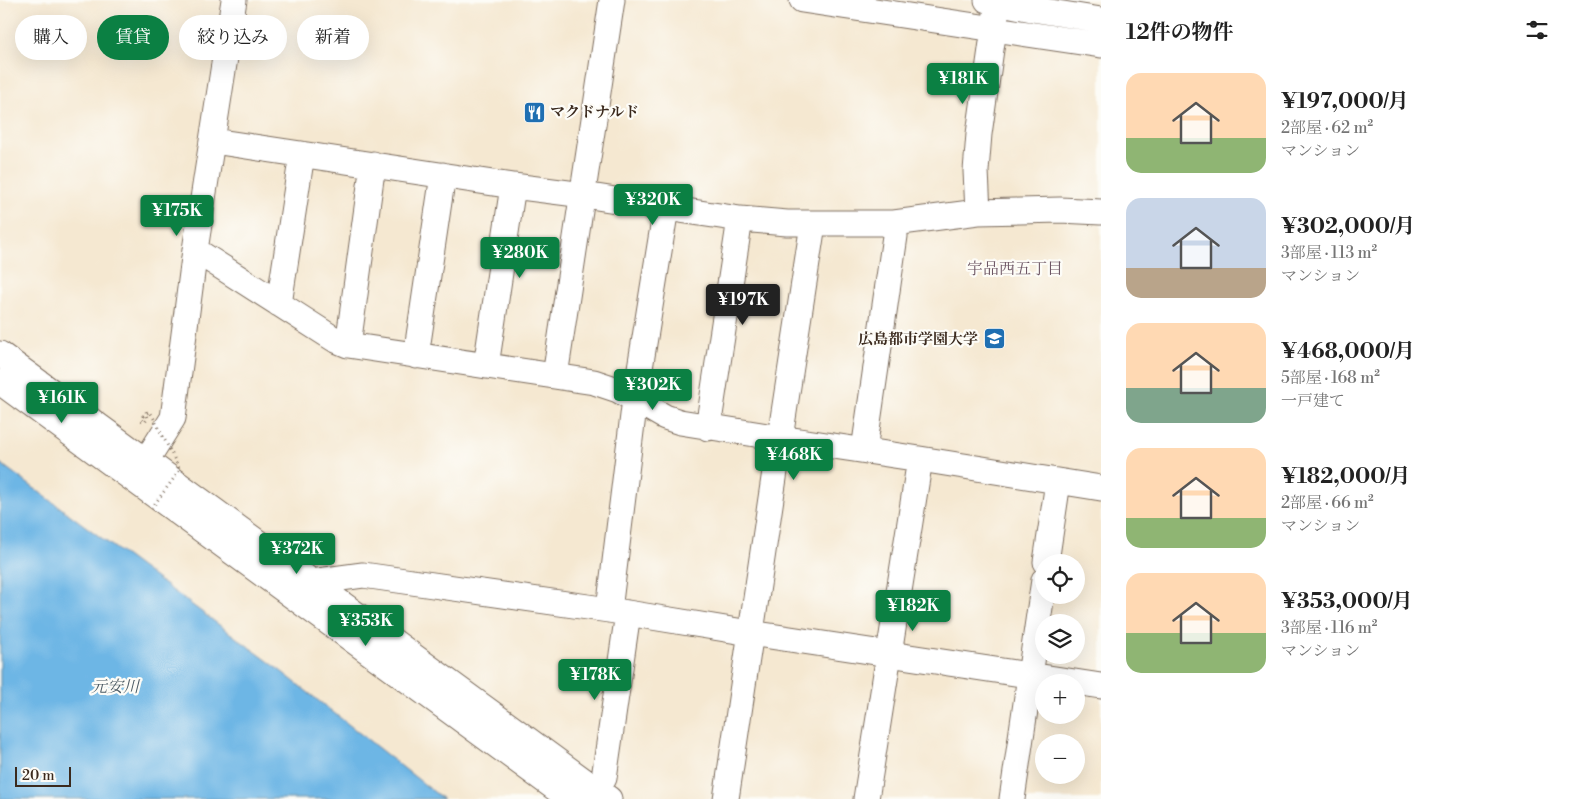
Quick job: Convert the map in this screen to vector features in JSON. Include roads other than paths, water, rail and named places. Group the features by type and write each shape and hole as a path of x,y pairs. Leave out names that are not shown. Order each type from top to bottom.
{"street":[{"path":"140,471 173,418 195,250 234,0"},
{"path":"555,376 584,195 612,0"},
{"path":"802,0 1101,45"},
{"path":"978,212 977,150 990,60 994,1 1101,20"},
{"path":"213,141 740,219 813,224 894,223 978,212 1060,210 1101,212"},
{"path":"279,304 302,154"},
{"path":"348,346 373,164"},
{"path":"416,356 443,175"},
{"path":"486,366 513,186"},
{"path":"0,354 140,471 304,591 600,796 604,778 635,400 666,208"},
{"path":"708,428 740,219"},
{"path":"864,450 895,236 894,223"},
{"path":"726,799 813,224"},
{"path":"195,250 334,339 348,346 594,382 618,390 665,417 708,428 920,458 1101,488"},
{"path":"0,382 140,471"},
{"path":"866,799 920,458"},
{"path":"1047,554 1058,482"},
{"path":"304,591 363,575 618,611 1101,686"},
{"path":"304,591 570,799"},
{"path":"1012,799 1040,604"}],"water":[{"name":"元安川","path":"0,463 272,664 443,799 0,799"}],"place":[{"name":"マクドナルド","path":"534,112"},
{"name":"広島都市学園大学","path":"994,339"}],"district":[{"name":"宇品西五丁目","path":"1015,269"}]}
